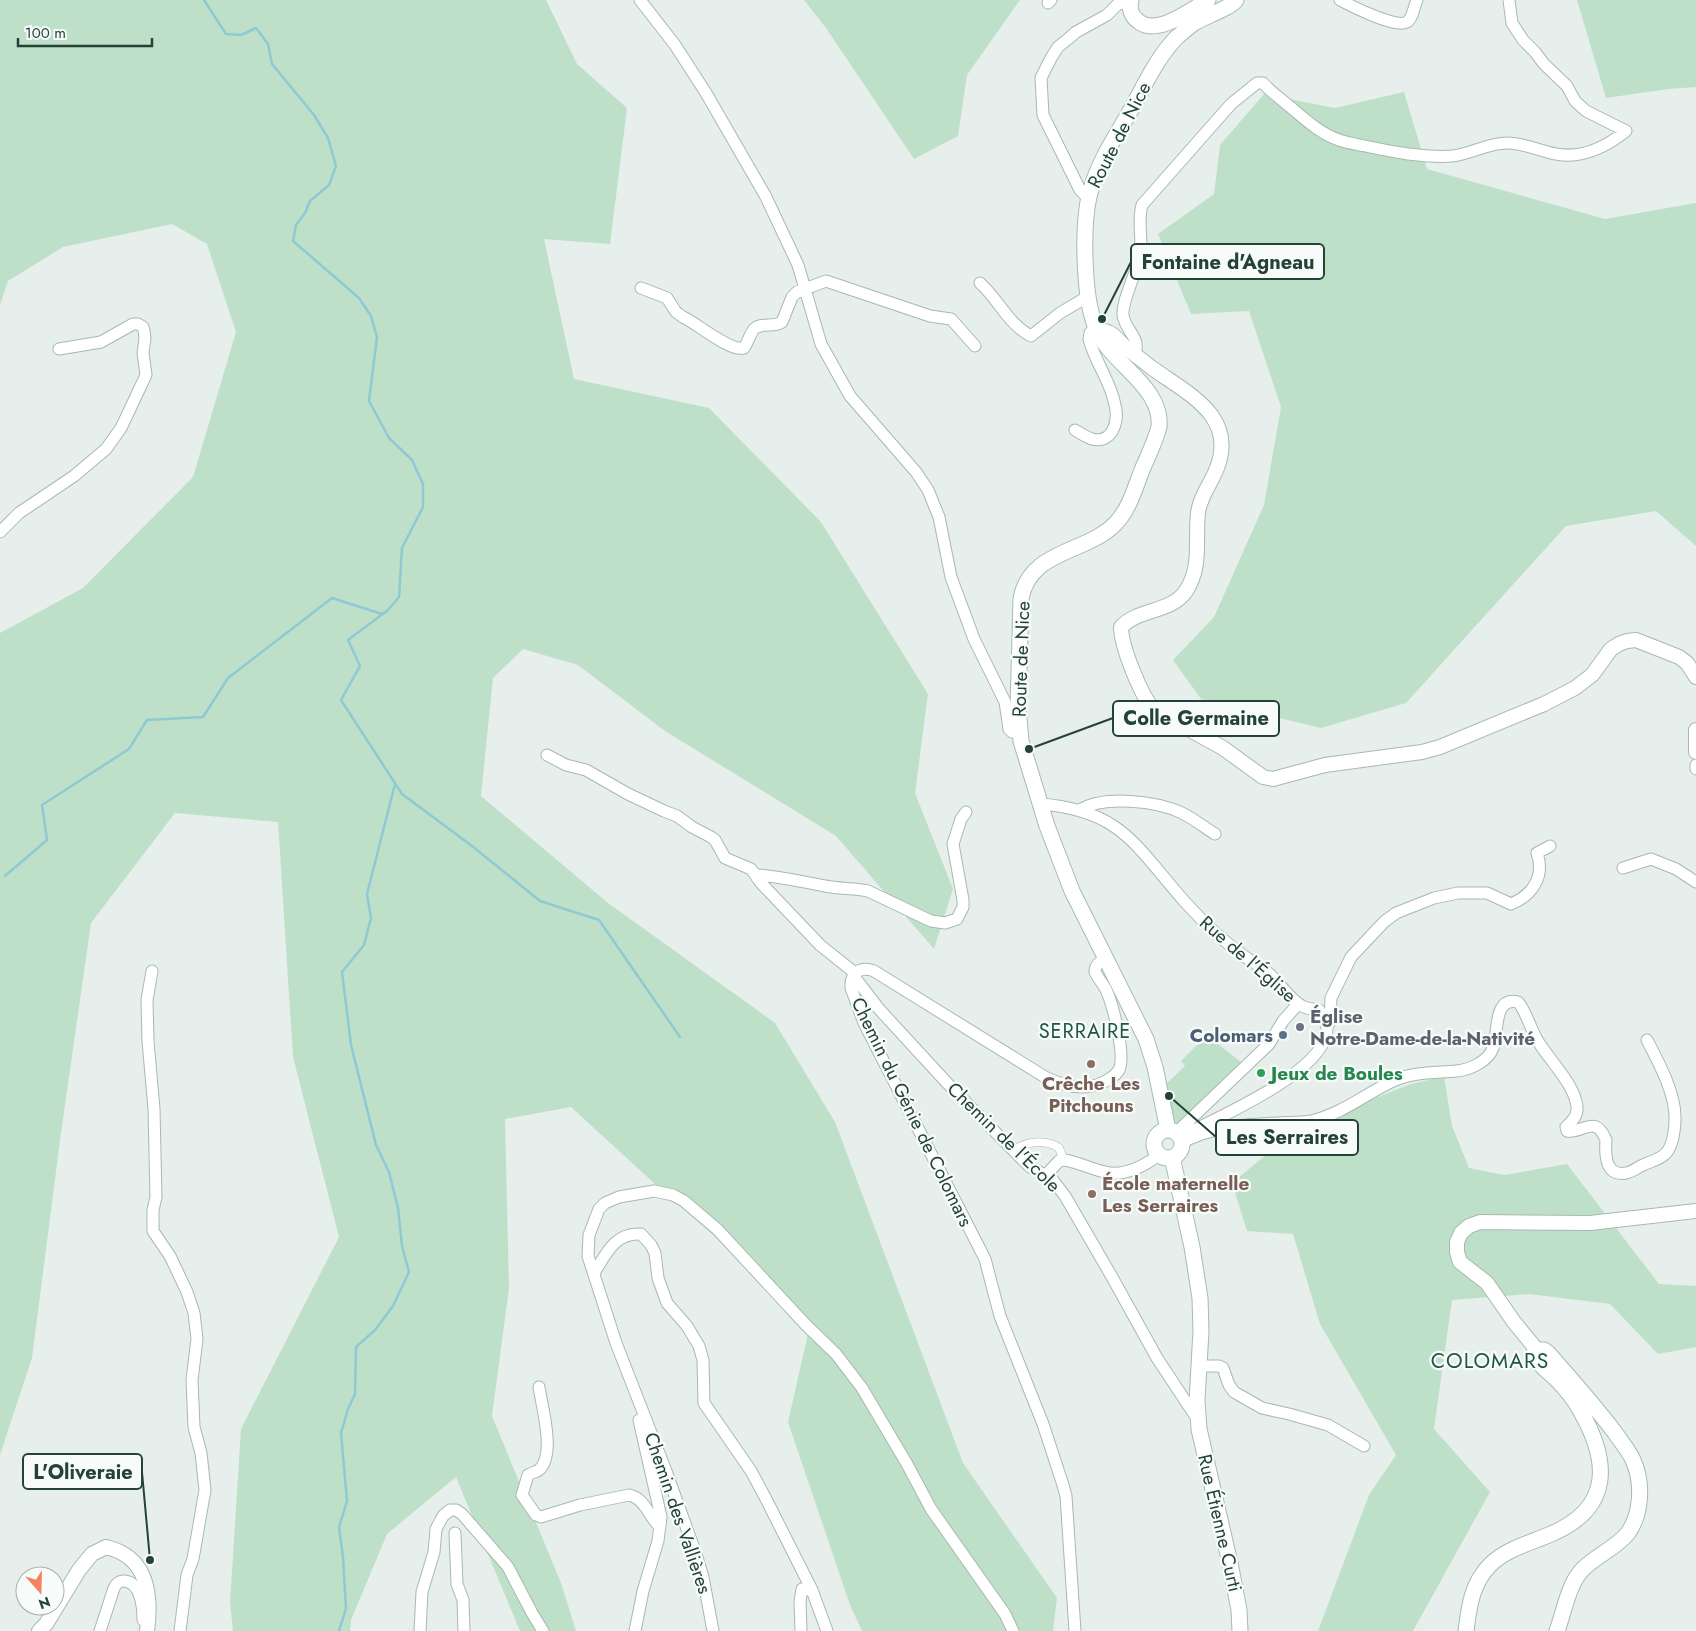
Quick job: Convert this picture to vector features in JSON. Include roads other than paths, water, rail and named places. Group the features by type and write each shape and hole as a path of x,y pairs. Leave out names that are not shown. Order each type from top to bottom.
{"main road":[{"path":"1123,2 1139,23 1150,27 1164,24 1208,0"},
{"name":"Route de Nice","path":"1176,1136 1151,1052 1142,1029 1075,899 1040,804 1019,733 1019,636 1021,599 1025,586 1033,574 1046,562 1106,532 1118,521 1128,503 1159,427 1159,414 1151,396 1108,349 1096,329 1087,297 1086,214 1088,198 1098,170 1150,75 1169,46 1194,23 1231,6 1236,0"},
{"path":"1158,1134 1176,1136 1180,1150 1165,1156 1154,1148 1154,1140 1158,1134"},
{"name":"Rue Étienne Curti","path":"1165,1156 1192,1247 1200,1298 1201,1331 1198,1366 1198,1415 1201,1440 1226,1543 1239,1610 1240,1631"},
{"path":"1466,1631 1474,1590 1484,1572 1492,1563 1511,1550 1565,1528 1588,1508 1595,1499 1601,1479 1601,1465 1591,1433 1581,1411 1572,1397 1534,1356 1537,1350 1548,1352 1599,1412 1621,1442 1633,1461 1639,1491 1638,1511 1628,1532 1618,1543 1584,1568 1574,1579 1557,1631"}],"street":[{"path":"640,0 675,45 706,93 766,197 798,266 821,344 850,396 916,472 928,490 939,517 955,586 974,638 1002,694 1009,729 1012,732 1019,733"},
{"path":"1340,0 1400,24 1410,20 1417,0"},
{"path":"1135,354 1137,342 1123,315 1140,253 1139,215 1142,205 1232,104 1256,83 1263,83 1270,92 1304,119 1319,130 1339,140 1416,155 1454,156 1474,152 1492,145 1507,143 1524,144 1556,154 1577,154 1596,150 1610,144 1626,131 1586,112 1575,101 1566,86 1523,40 1512,23 1509,0"},
{"path":"1088,198 1080,190 1047,126 1041,105 1041,78 1044,68 1058,47 1076,32 1107,16 1123,2"},
{"path":"641,288 667,298 676,312 683,317 730,346 741,349 744,348 755,329 759,326 779,325 782,322 792,297 796,292 826,281 921,313 951,319 975,346"},
{"path":"980,283 1024,332 1031,336 1060,313 1087,297"},
{"path":"0,532 19,513 74,476 106,449 121,428 146,375 143,353 144,331 143,327 138,324 133,324 101,342 59,349"},
{"path":"1075,430 1098,440 1108,437 1114,430 1115,404 1089,339 1090,333 1096,329 1107,332 1199,401 1217,422 1223,447 1221,458 1216,472 1201,498 1198,512 1198,558 1196,568 1186,591 1176,601 1164,608 1134,616 1121,627 1124,645 1143,693 1147,702 1154,710 1223,748 1263,777 1274,779 1325,765 1422,752 1440,746 1544,704 1575,688 1592,675 1611,649 1627,641 1636,640 1679,657 1687,663 1696,677"},
{"path":"1696,730 1696,752"},
{"name":"Chemin de l'École","path":"547,755 566,765 586,770 628,794 664,812 677,816 715,840 725,858 751,869 757,878 820,945 854,974 879,1010 948,1084 1030,1167 1052,1179 1065,1196 1120,1290 1156,1358 1194,1414 1198,1415"},
{"path":"1080,810 1102,802 1149,804 1180,812 1215,834"},
{"name":"Rue de l'Église","path":"1040,804 1080,810 1118,828 1130,838 1194,912 1231,946 1266,970 1298,1004 1305,1008 1319,1010 1326,1021 1327,1030"},
{"path":"757,878 760,875 773,876 826,886 868,891 931,921 945,922 957,919 963,907 963,900 953,844 961,819 966,812"},
{"path":"1176,1136 1249,1102 1281,1083 1310,1060 1324,1042 1330,1020 1331,998 1348,962 1384,922 1396,913 1416,905 1434,898 1458,893 1487,893 1511,904 1522,900 1535,886 1540,871 1537,853 1550,846"},
{"path":"1623,868 1651,859 1676,869 1696,882"},
{"name":"Chemin du Génie de Colomars","path":"1075,1631 1066,1496 1058,1467 1000,1316 985,1258 864,1023 851,988 854,974 862,969 874,972 1045,1077 1069,1086 1085,1087 1105,1082 1120,1069 1121,1049 1109,998 1104,985 1095,972 1099,962 1106,959"},
{"path":"152,971 147,1000 155,1158 156,1197 153,1210 153,1231 170,1256 187,1292 194,1313 197,1339 192,1380 194,1427 201,1453 205,1490 193,1559 187,1575 180,1631"},
{"path":"1176,1136 1234,1125 1310,1122 1339,1112 1394,1080 1430,1071 1457,1071 1469,1068 1482,1062 1492,1052 1495,1044 1498,1015 1510,1001 1518,1002 1521,1006 1537,1039 1560,1073 1576,1103 1577,1112 1575,1118 1566,1127 1567,1131 1573,1132 1588,1126 1598,1128 1606,1140 1605,1157 1613,1170 1619,1173 1627,1173 1664,1154 1669,1148 1674,1134 1675,1118 1666,1080 1647,1040"},
{"path":"1176,1136 1269,1044 1283,1020 1298,1004"},
{"path":"1014,1151 1028,1143 1049,1144 1059,1148 1064,1160"},
{"path":"1046,1175 1059,1161 1064,1160 1110,1174 1133,1170 1165,1156"},
{"path":"635,1631 643,1591 658,1541 661,1517 635,1402 637,1397 616,1344 588,1256 589,1235 599,1209 605,1202 620,1197 654,1191 673,1195 684,1201 717,1230 836,1354 862,1388 931,1509 1005,1614 1013,1631"},
{"path":"1537,1350 1514,1322 1487,1283 1460,1262 1457,1242 1461,1233 1469,1226 1480,1222 1590,1222 1696,1211"},
{"path":"594,1272 617,1240 625,1235 640,1234 651,1245 655,1253 658,1278 668,1303 694,1336 703,1360 704,1403 751,1471 812,1590 828,1631"},
{"path":"1198,1366 1220,1366 1223,1368 1229,1386 1234,1392 1262,1408 1328,1425 1364,1446"},
{"path":"539,1387 547,1439 547,1456 539,1469 528,1474 522,1495 536,1515 541,1517 580,1505 630,1495 636,1496 642,1502 660,1527"},
{"name":"Chemin des Vallières","path":"637,1397 696,1554 703,1577 713,1631"},
{"path":"420,1631 422,1592 434,1552 436,1529 442,1516 450,1510 456,1510 471,1523 508,1567 543,1631"},
{"path":"455,1534 458,1584 463,1600 464,1631"},
{"path":"39,1631 51,1616 79,1570 92,1554 106,1547 119,1550 142,1572 150,1599 148,1628"},
{"path":"100,1631 114,1588 120,1581 132,1584 136,1588 141,1602 143,1620 148,1628"},
{"path":"801,1631 800,1601 802,1590 812,1590"}],"waterway":[{"path":"204,0 226,34 241,35 256,28 268,44 272,64 314,115 328,138 336,166 329,185 310,201 305,213 296,225 293,241 359,298 371,316 377,337 369,401 389,438 412,460 423,484 423,507 402,548 399,597 388,610 348,640 360,666 341,700 402,794 472,846 540,901 599,920 680,1037"},
{"path":"5,876 47,840 42,805 129,749 147,720 203,717 228,678 332,598 382,614"},
{"path":"339,1631 346,1608 339,1527 347,1501 341,1433 348,1409 355,1394 356,1347 375,1330 393,1306 409,1272 402,1246 398,1208 389,1172 376,1145 351,1045 342,972 364,945 371,918 367,894 395,784"}],"place":[{"name":"Fontaine d'Agneau","path":"1102,319"},
{"name":"Colle Germaine","path":"1029,749"},
{"name":"Église Notre-Dame-de-la-Nativité","path":"1300,1027"},
{"name":"Colomars","path":"1283,1035"},
{"name":"Crêche Les Pitchouns","path":"1091,1064"},
{"name":"Jeux de Boules","path":"1261,1073"},
{"name":"Les Serraires","path":"1169,1096"},
{"name":"École maternelle Les Serraires","path":"1092,1194"},
{"name":"L'Oliveraie","path":"150,1560"}],"district":[{"name":"SERRAIRE","path":"1085,1031"},
{"name":"COLOMARS","path":"1490,1361"}]}
